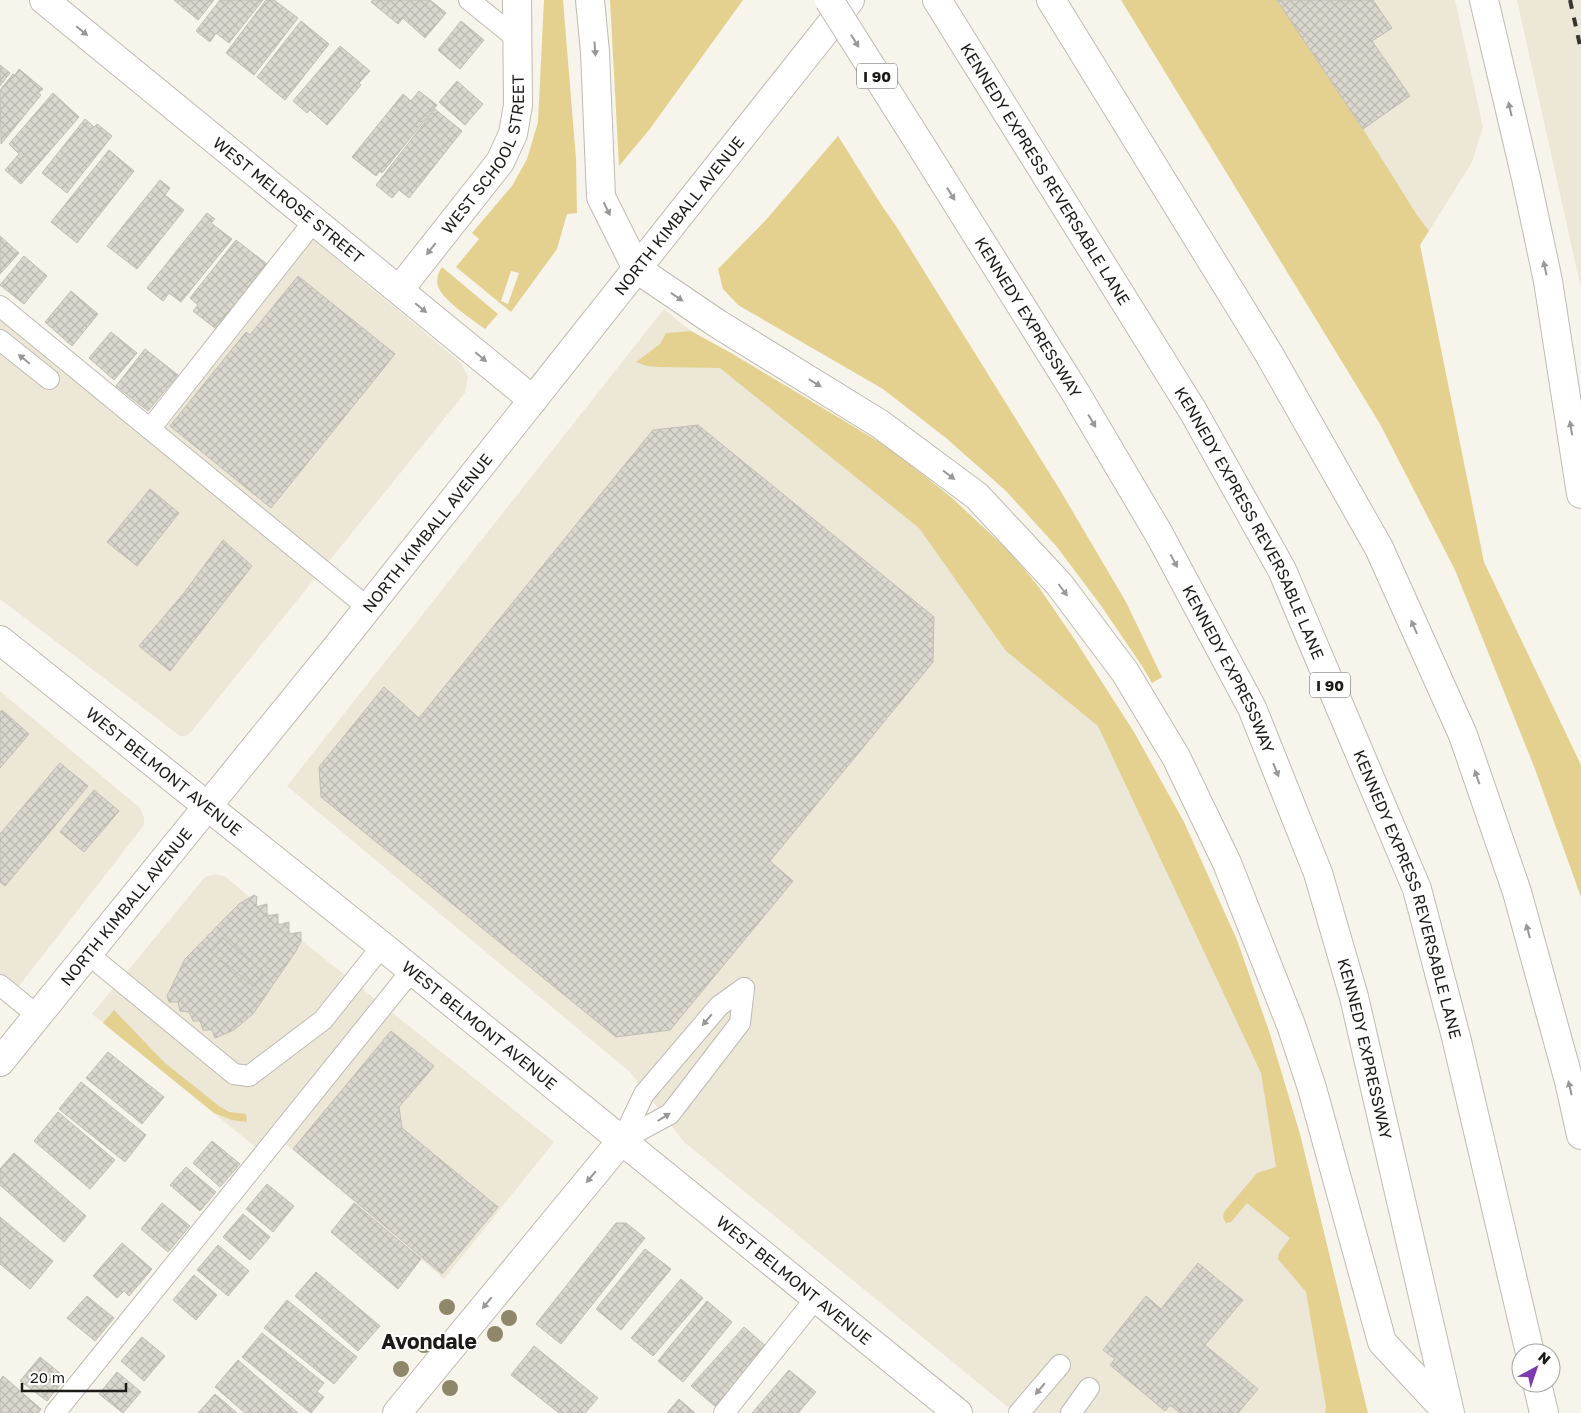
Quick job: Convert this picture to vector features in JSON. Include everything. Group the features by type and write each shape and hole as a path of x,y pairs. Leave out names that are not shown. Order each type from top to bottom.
{"main road":[{"name":"WEST MELROSE STREET","path":"44,0 533,400"},
{"name":"WEST SCHOOL STREET","path":"399,290 500,162 513,134 518,105 517,0"},
{"path":"590,0 595,52 601,197 637,270 718,324 880,424 977,496 1058,584 1125,672 1176,757 1227,863 1290,1025 1312,1088 1382,1342 1449,1413"},
{"name":"KENNEDY EXPRESSWAY","path":"829,0 1075,392 1160,534 1252,708 1318,873 1354,997 1449,1413"},
{"name":"NORTH KIMBALL AVENUE","path":"0,1062 533,400 850,0"},
{"name":"KENNEDY EXPRESS REVERSABLE LANE","path":"937,0 1193,411 1282,570 1417,889 1456,1037 1528,1343"},
{"path":"1051,0 1269,354 1379,548 1463,736 1517,892 1569,1081 1581,1135"},
{"path":"1484,0 1548,281 1581,494"},
{"name":"WEST BELMONT AVENUE","path":"0,640 412,970 958,1413"},
{"path":"397,1413 622,1140"},
{"path":"1539,1393 1544,1413"}],"lane":[{"path":"470,0 516,38"},
{"path":"150,429 314,222"},
{"path":"0,306 367,607"},
{"path":"0,340 48,379"},
{"path":"88,954 234,1074 249,1076 323,1020 382,946"},
{"path":"55,1413 412,970"},
{"path":"0,985 38,1016"},
{"path":"744,988 740,1023 670,1114 622,1140 644,1094 719,1006 744,988"},
{"path":"724,1413 816,1298"},
{"path":"1020,1413 1060,1365"},
{"path":"1071,1413 1089,1388"}],"shaded area":[{"path":"544,0 563,0 576,159 577,213 567,214 557,249 511,312 456,267 479,239 472,233 512,186 527,159 538,122","holes":["511,271 519,273 508,304 501,301"]},
{"path":"610,0 743,0 649,130 619,166"},
{"path":"1121,0 1277,0 1429,231 1420,245 1484,562 1581,765 1581,897 1535,769 1455,570 1380,424"},
{"path":"1277,0 1455,0 1483,127 1472,162 1429,231 1417,215"},
{"path":"1517,0 1581,0 1581,289"},
{"path":"838,136 1060,490 1126,602 1162,677 1152,683 1102,607 1057,547 1006,491 946,438 883,389 738,305 723,289 718,269 765,221"},
{"path":"305,233 460,362 468,376 465,393 190,733 180,736 0,599 0,306 150,429"},
{"path":"442,267 498,314 485,329 445,297 438,286 437,279"},
{"path":"664,309 923,519 1106,725 1265,1059 1333,1413 1015,1413 684,1142 630,1072 287,786"},
{"path":"691,331 891,449 952,498 1012,554 1038,586 1134,732 1184,822 1237,940 1270,1034 1300,1134 1368,1413 1325,1413 1326,1407 1306,1292 1278,1259 1279,1253 1290,1238 1247,1203 1231,1222 1226,1223 1223,1218 1224,1212 1257,1173 1276,1167 1261,1073 1098,726 1006,651 919,528 720,368 659,367 647,366 636,362 660,344 666,333"},
{"path":"0,691 140,808 144,818 144,825 12,995 0,985"},
{"path":"216,874 226,877 281,924 554,1142 444,1279 278,1137 264,1154 92,1014 205,877"},
{"path":"114,1010 165,1063 219,1106 229,1112 246,1114 247,1122 232,1120 214,1113 103,1023"}],"building":[{"path":"174,0 214,0 198,20"},
{"path":"220,0 263,0 229,43 216,33 210,42 196,31"},
{"path":"266,0 274,0 298,18 254,75 226,53"},
{"path":"373,0 430,0 446,13 425,38 403,18 398,24 371,2"},
{"path":"1277,0 1373,0 1392,28 1372,41 1410,96 1363,129"},
{"path":"301,21 329,44 285,100 257,77"},
{"path":"461,21 484,40 460,69 438,50"},
{"path":"340,46 370,71 359,83 361,85 327,125 310,110 307,113 293,101"},
{"path":"0,65 10,73 0,86"},
{"path":"19,69 43,89 38,93 41,95 1,144 0,90"},
{"path":"457,81 483,104 465,125 439,102"},
{"path":"419,91 437,105 382,173 380,171 376,176 352,157 403,94 411,101"},
{"path":"53,93 79,117 21,184 5,170 19,154 9,144"},
{"path":"435,109 462,131 409,198 399,190 392,198 376,185"},
{"path":"85,119 94,127 97,124 112,136 67,193 42,173"},
{"path":"109,150 134,171 77,243 51,222"},
{"path":"160,180 170,188 165,195 184,210 137,269 107,246"},
{"path":"207,213 215,219 211,223 232,239 181,302 169,293 163,301 147,288"},
{"path":"0,236 19,253 0,274"},
{"path":"236,240 267,264 216,329 193,311 198,305 190,298"},
{"path":"24,256 47,276 24,304 0,285"},
{"path":"298,276 395,354 271,508 170,426 246,332 250,335"},
{"path":"71,291 98,314 72,346 45,322"},
{"path":"111,332 137,353 114,380 89,358"},
{"path":"145,349 178,375 148,411 116,386"},
{"path":"698,425 934,617 933,662 770,861 793,881 670,1030 616,1037 321,797 319,767 384,687 419,718 653,430"},
{"path":"150,489 179,513 137,566 107,542"},
{"path":"223,540 252,566 170,671 139,646 184,593"},
{"path":"2,710 29,734 0,768 0,712"},
{"path":"60,763 88,786 5,886 0,882 0,834"},
{"path":"94,790 119,811 84,852 60,832"},
{"path":"254,895 257,897 256,907 267,904 267,916 278,914 278,925 289,922 289,934 301,932 301,941 253,1014 234,1030 215,1038 212,1030 203,1030 200,1021 193,1021 189,1012 180,1011 178,1002 169,1002 167,996 185,959 239,904"},
{"path":"223,938 264,973 253,986 211,952"},
{"path":"391,1031 434,1066 399,1107 402,1128 498,1207 442,1274 293,1149"},
{"path":"108,1052 164,1097 142,1124 86,1078"},
{"path":"81,1082 146,1135 125,1162 59,1109"},
{"path":"58,1112 115,1160 90,1189 34,1141"},
{"path":"212,1141 240,1164 220,1187 193,1163"},
{"path":"14,1153 86,1216 64,1242 0,1185 0,1169"},
{"path":"186,1167 216,1192 200,1211 170,1185"},
{"path":"267,1184 294,1206 273,1232 246,1209"},
{"path":"162,1203 190,1226 168,1252 141,1229"},
{"path":"354,1203 421,1259 398,1289 331,1232"},
{"path":"243,1214 270,1237 250,1260 223,1237"},
{"path":"0,1217 53,1261 30,1289 0,1264"},
{"path":"616,1223 626,1223 645,1238 561,1344 536,1324"},
{"path":"122,1243 152,1269 129,1296 124,1291 117,1298 93,1276"},
{"path":"218,1245 249,1271 228,1296 197,1270"},
{"path":"645,1249 671,1269 621,1330 596,1309"},
{"path":"1198,1263 1243,1300 1205,1345 1258,1389 1238,1413 1180,1413 1170,1405 1165,1411 1110,1365 1115,1359 1103,1350 1146,1296 1161,1309"},
{"path":"316,1272 380,1326 358,1351 295,1296"},
{"path":"194,1275 217,1295 196,1320 173,1300"},
{"path":"681,1279 703,1298 653,1356 631,1338"},
{"path":"87,1296 114,1318 95,1341 67,1318"},
{"path":"287,1300 357,1357 334,1384 264,1328"},
{"path":"707,1301 732,1322 683,1382 658,1361"},
{"path":"744,1327 768,1348 716,1407 691,1386"},
{"path":"262,1333 324,1383 317,1392 324,1397 311,1413 242,1357"},
{"path":"142,1337 165,1356 144,1381 121,1361"},
{"path":"534,1346 598,1398 585,1413 559,1413 511,1375"},
{"path":"40,1357 66,1378 47,1401 20,1381"},
{"path":"238,1360 298,1413 245,1413 215,1387"},
{"path":"789,1370 816,1392 798,1413 752,1413"},
{"path":"117,1372 141,1392 123,1413 99,1394"},
{"path":"3,1376 41,1409 38,1413 0,1413 0,1380"},
{"path":"215,1394 237,1413 198,1413"},
{"path":"679,1399 695,1413 667,1413"}],"railway":[{"path":"1570,0 1581,50"}],"district":[{"name":"Avondale","path":"429,1341"}]}
